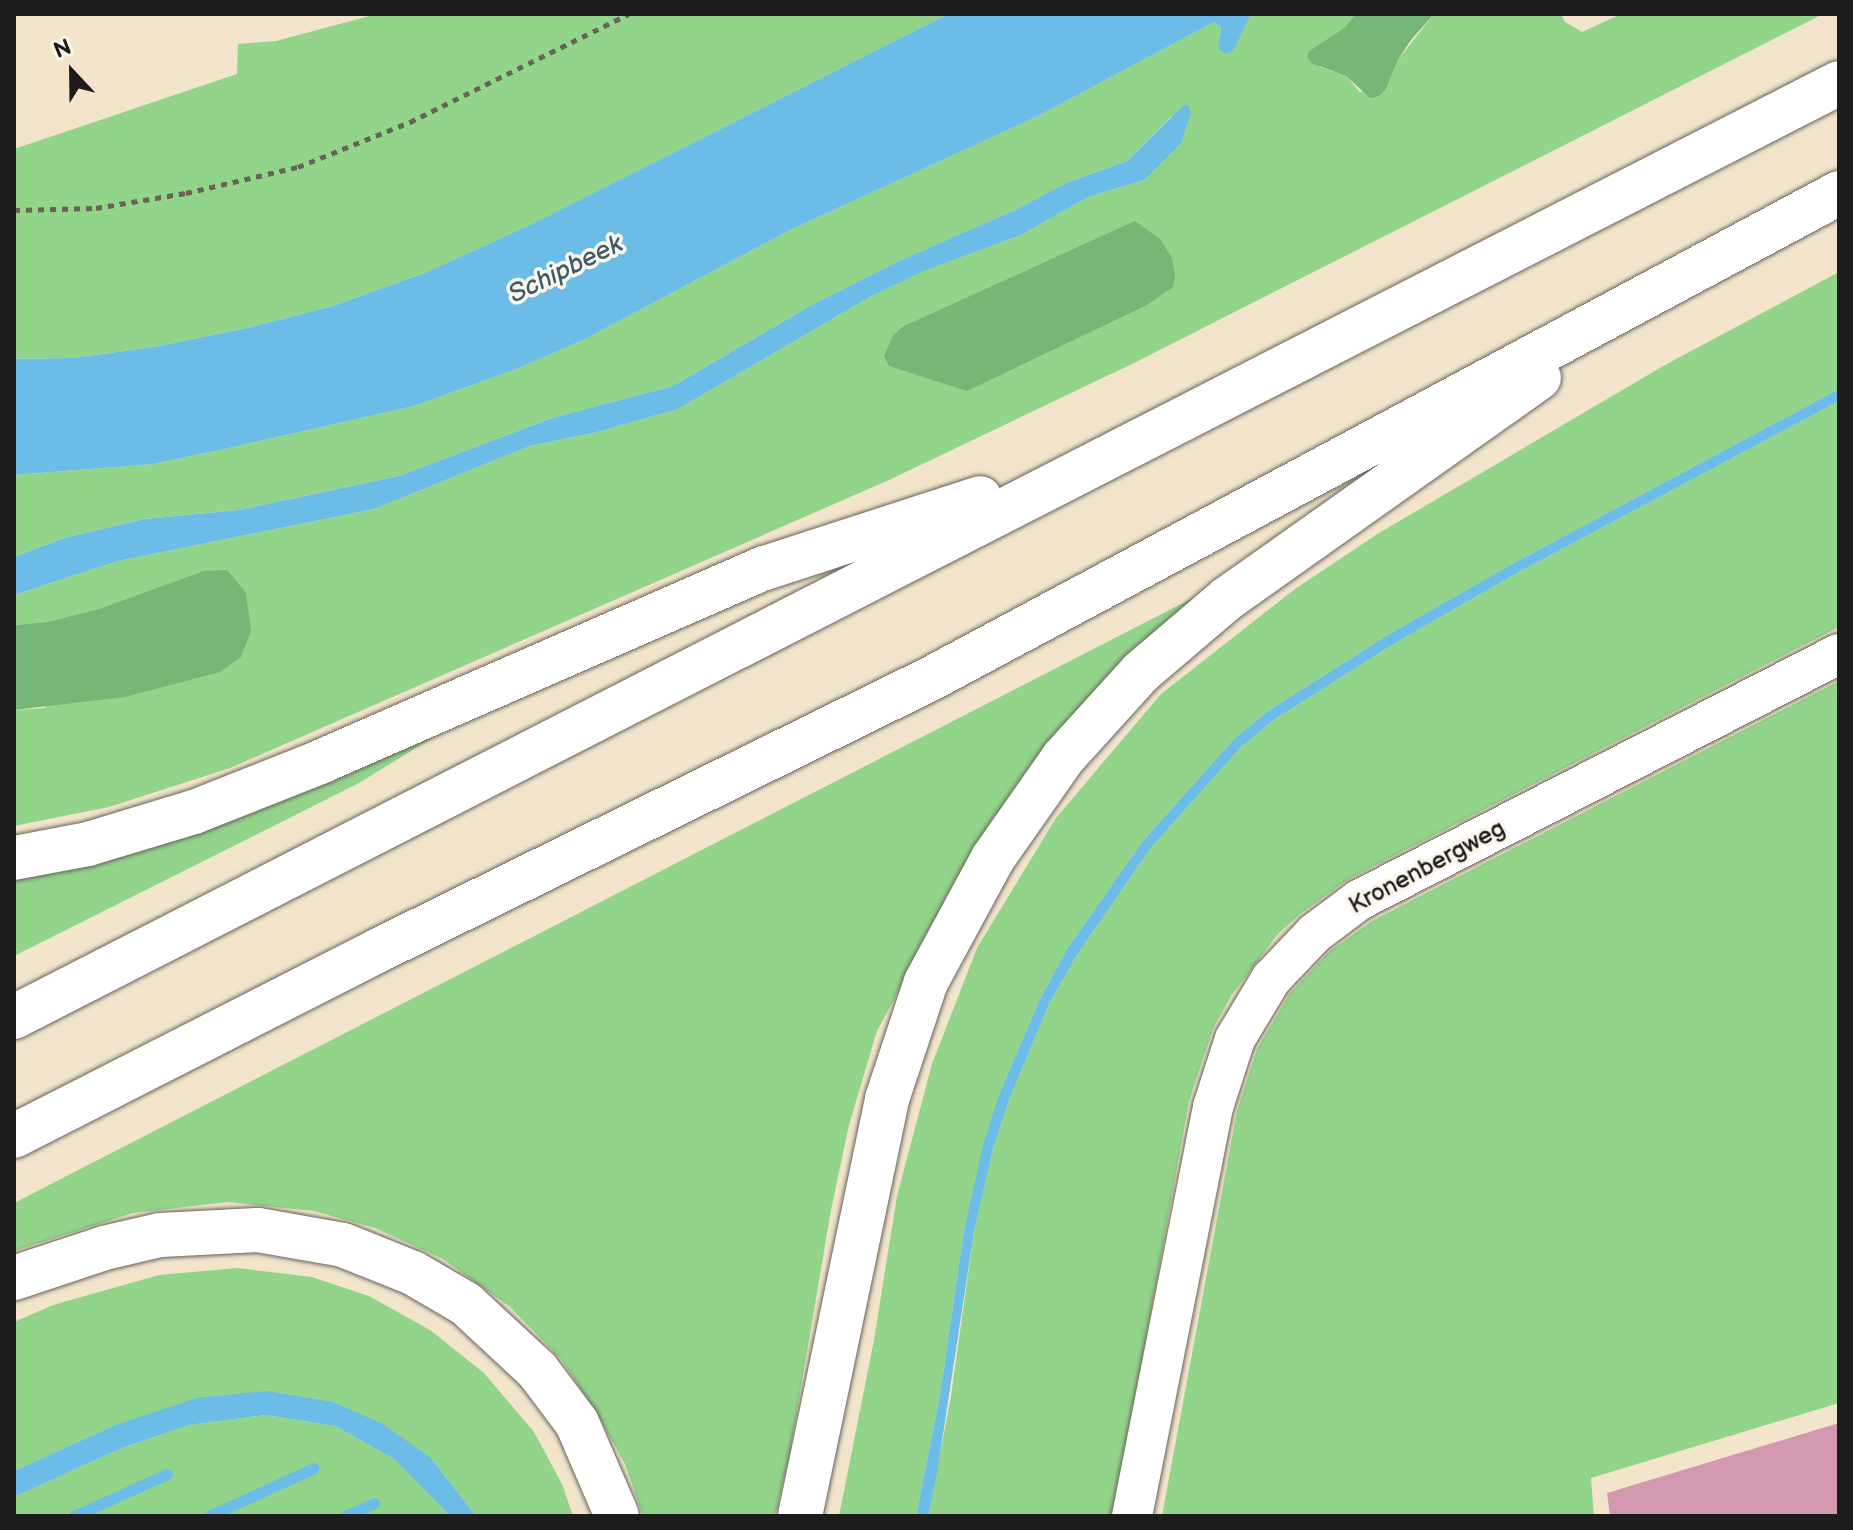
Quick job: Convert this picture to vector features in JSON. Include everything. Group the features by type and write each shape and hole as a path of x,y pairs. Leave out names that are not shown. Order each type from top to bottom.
{"highway":[{"path":"14,1017 1839,83"},
{"path":"14,1136 377,951 932,678 1839,193"},
{"path":"800,1516 887,1099 926,982 993,858 1063,758 1141,672 1228,598 1698,266"},
{"path":"14,858 88,844 194,812 320,762 765,568 1106,458"},
{"path":"14,1278 104,1248 160,1235 258,1230 343,1245 413,1273 466,1304 538,1371 577,1423 617,1516"}],"street":[{"name":"Kronenbergweg","path":"1132,1516 1213,1107 1235,1039 1271,979 1315,933 1359,900 1839,654"}],"path":[{"path":"14,210 96,208 186,193 298,167 410,122 629,14"}],"green space":[{"path":"377,14 948,14 536,222 427,272 333,306 247,328 154,347 73,358 14,359 14,149 237,74 238,44 276,41"},
{"path":"1251,14 1356,14 1344,28 1309,51 1320,67 1346,76 1360,92 1386,89 1398,60 1434,14 1561,14 1565,22 1582,32 1621,14 1823,14 1132,364 889,480 230,768 109,807 14,826 14,710 45,708 102,608 47,622 14,625 14,595 118,561 374,509 530,446 597,432 678,409 868,298 920,272 1021,235 1088,197 1144,180 1172,116 1127,161 1066,183 1017,209 897,262 810,306 673,386 552,418 399,476 239,510 145,519 64,538 14,557 14,475 153,464 229,448 414,406 519,368 585,339 790,230 1038,116 1214,22 1221,28 1219,37"},
{"path":"1356,14 1434,14 1411,40 1398,60 1386,89 1379,96 1370,98 1346,76 1311,63 1307,57 1309,51 1344,28"},
{"path":"1135,221 1160,239 1172,258 1175,276 1173,287 1147,305 967,391 889,366 884,356 893,336 902,327"},
{"path":"1839,272 1839,389 1514,563 1391,633 1268,711 1234,739 1142,842 1067,949 1040,999 998,1097 964,1231 940,1395 916,1516 839,1516 874,1340 897,1196 932,1064 977,948 1056,818 1161,694 1295,589 1379,533 1665,365"},
{"path":"1839,401 1839,627 1347,880 1277,935 1231,996 1213,1029 1189,1101 1114,1516 928,1516 951,1396 974,1232 993,1149 1009,1100 1049,1004 1077,955 1150,849 1241,747 1275,719 1397,642 1519,572"},
{"path":"227,570 246,593 251,631 241,657 220,672 125,697 14,710 14,625 47,622 102,608 204,571"},
{"path":"1218,585 923,946 877,1031 849,1125 831,1210 789,1458 775,1516 643,1516 625,1464 561,1359 510,1307 443,1259 375,1228 314,1211 228,1202 133,1213 14,1251 14,1203"},
{"path":"1839,681 1839,1403 1591,1478 1594,1516 1162,1516 1237,1111 1257,1049 1290,993 1330,951 1372,921"},
{"path":"434,737 359,783 14,956 14,874"},
{"path":"237,1268 312,1277 369,1296 430,1330 484,1373 534,1432 562,1484 573,1516 476,1516 431,1458 333,1402 115,1425 14,1471 14,1322 53,1305 159,1275"},
{"path":"266,1415 335,1426 394,1459 450,1516 14,1516 14,1497 122,1448 189,1425"}],"water":[{"name":"Schipbeek","path":"948,14 1251,14 1233,51 1226,54 1218,48 1221,28 1214,22 1038,116 790,230 585,339 519,368 414,406 229,448 153,464 14,475 14,359 73,358 154,347 247,328 333,306 427,272 536,222"},
{"path":"1184,105 1188,105 1191,112 1181,143 1144,180 1088,197 1021,235 921,272 868,298 678,409 597,432 530,446 374,509 118,561 14,595 14,557 64,538 145,519 239,510 399,476 552,418 673,386 810,306 897,262 1017,209 1066,183 1127,161"},
{"path":"1839,389 1839,401 1519,572 1397,642 1275,719 1241,747 1150,849 1077,955 1049,1004 1009,1100 993,1149 974,1232 928,1516 916,1516 940,1395 964,1231 983,1146 998,1097 1040,999 1067,949 1142,842 1234,739 1268,711 1391,633 1514,563"},
{"path":"267,1391 333,1402 383,1424 431,1458 476,1516 450,1516 394,1459 335,1426 266,1415 189,1425 122,1448 14,1497 14,1471 115,1425 197,1398"}],"building":[{"path":"1839,1423 1839,1516 1610,1516 1607,1493"}],"waterway":[{"path":"209,1516 314,1468"},
{"path":"74,1516 167,1474"},
{"path":"345,1516 374,1503"}]}
